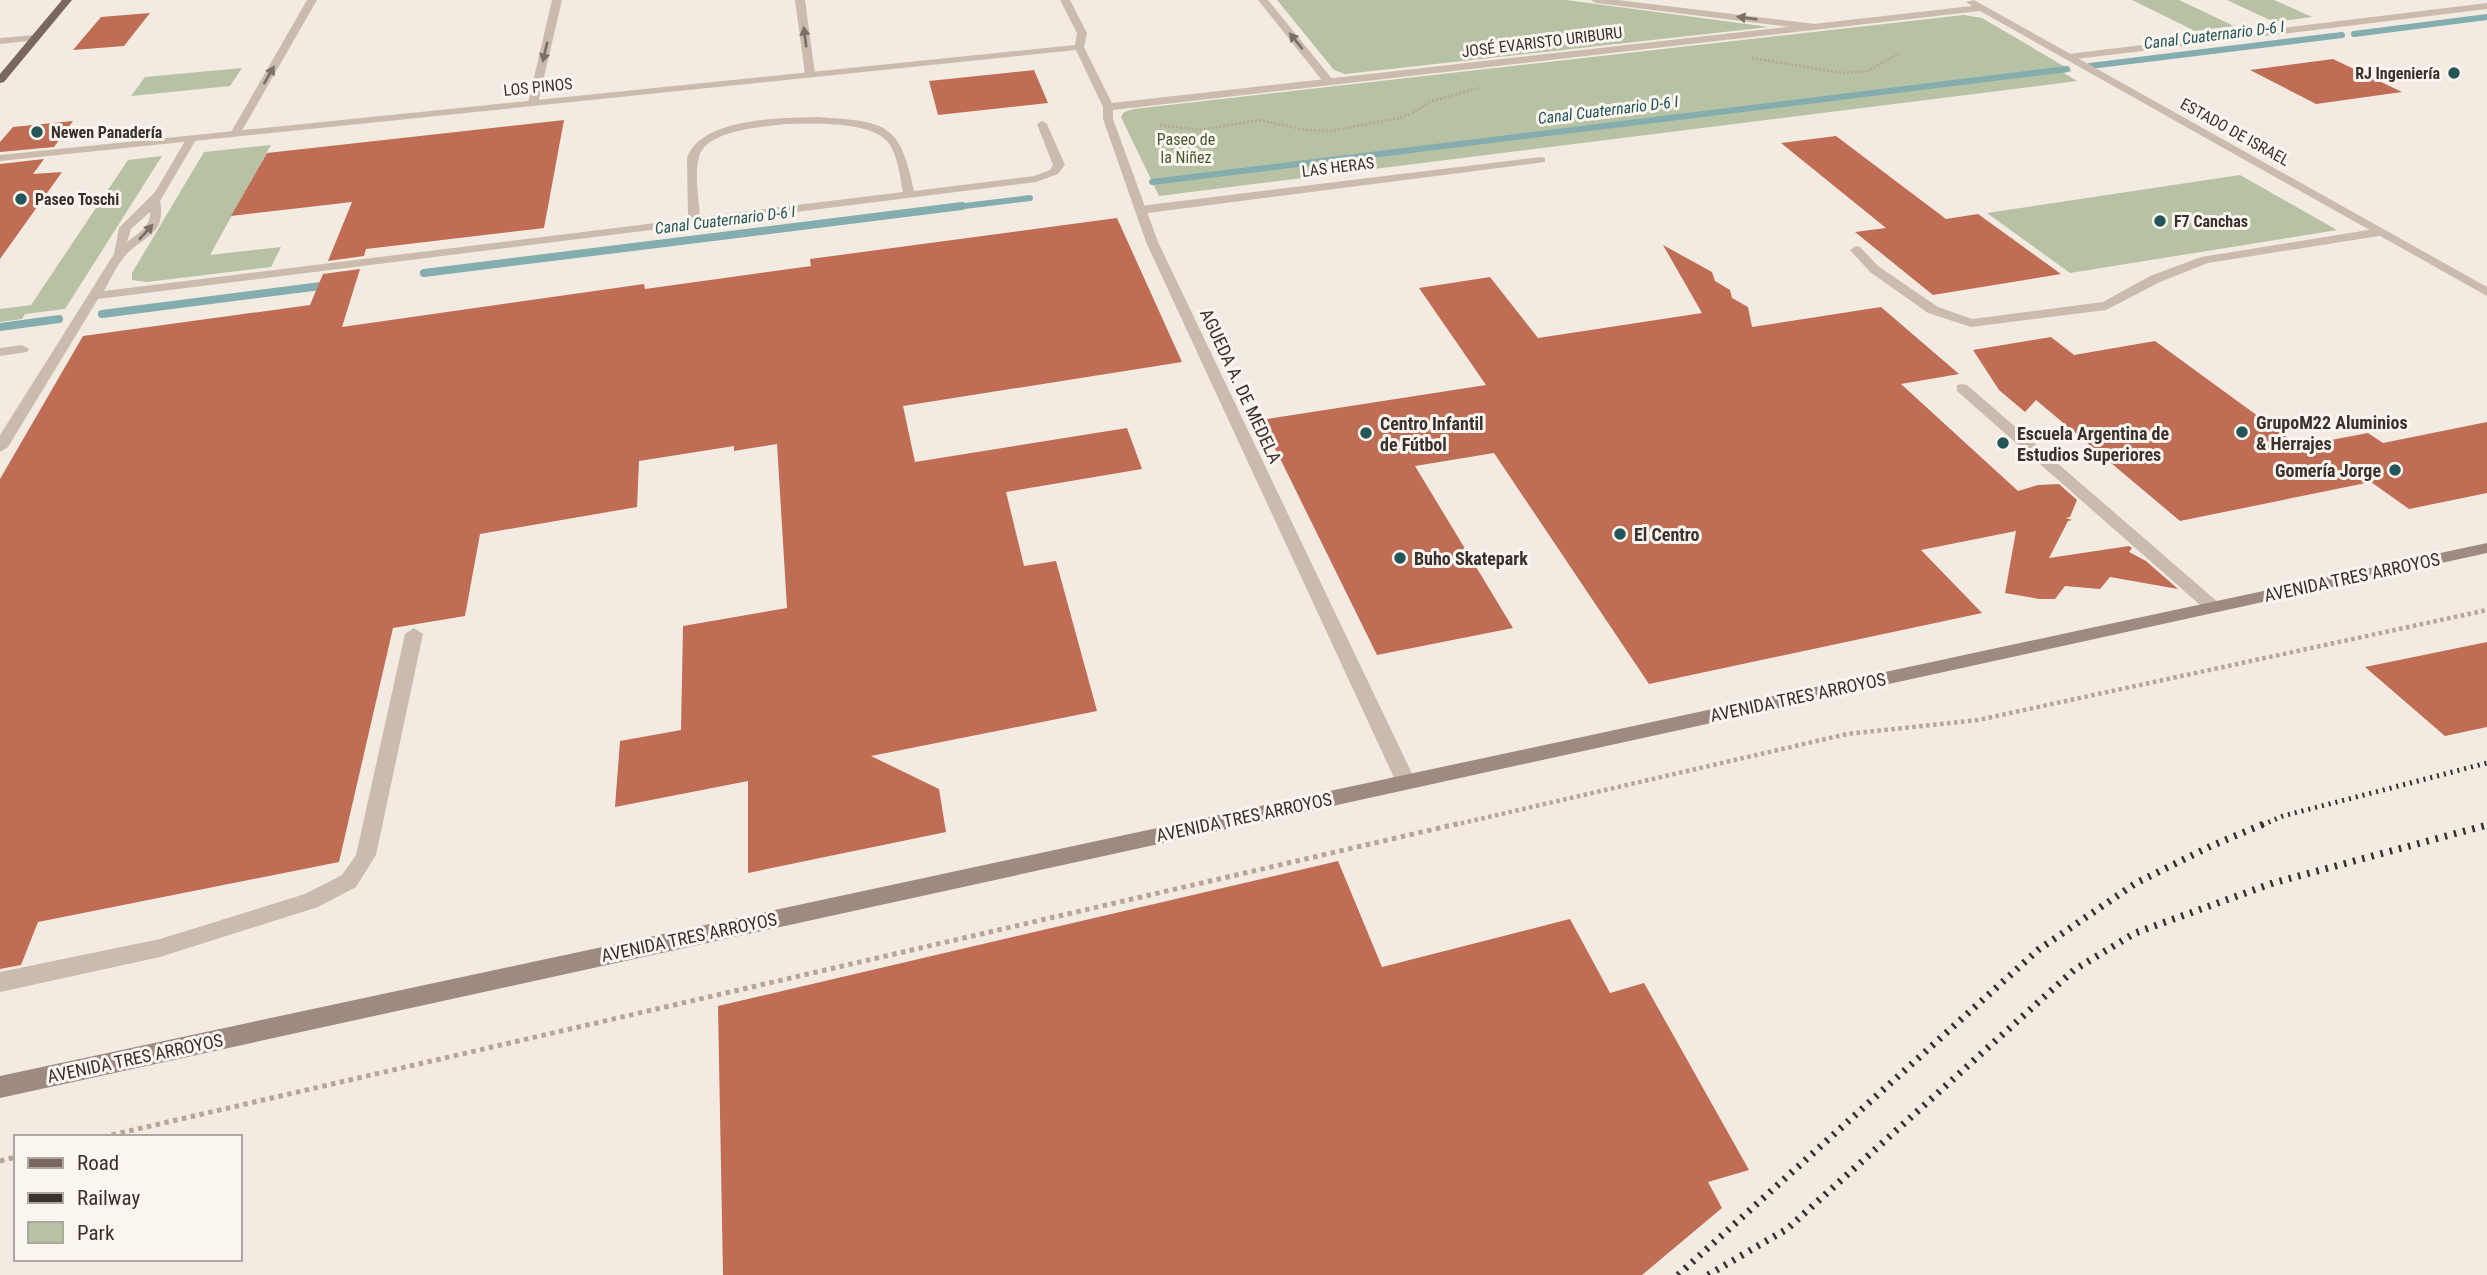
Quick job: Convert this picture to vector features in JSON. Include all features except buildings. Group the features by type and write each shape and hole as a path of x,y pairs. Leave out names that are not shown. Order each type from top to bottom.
{"main road":[{"path":"0,80 66,0"},
{"name":"AVENIDA TRES ARROYOS","path":"0,1087 2487,548"}],"street":[{"path":"235,134 312,0"},
{"path":"533,103 557,0"},
{"path":"800,0 810,75"},
{"name":"AGUEDA A. DE MEDELA","path":"1065,0 1082,33 1079,47 1108,107 1108,119 1152,242 1406,782"},
{"path":"1264,0 1329,82"},
{"path":"1596,0 1815,27"},
{"name":"ESTADO DE ISRAEL","path":"1967,0 2487,292"},
{"path":"2437,0 2460,9"},
{"path":"2068,57 2487,6"},
{"name":"JOSÉ EVARISTO URIBURU","path":"1108,107 1980,8"},
{"path":"0,41 35,38"},
{"name":"LOS PINOS","path":"0,158 1079,47"},
{"path":"694,222 693,159 699,146 720,134 769,123 841,121 881,131 889,136 897,147 909,195"},
{"path":"93,296 1027,180 1049,175 1058,168 1059,162 1042,124"},
{"path":"120,254 120,240 125,229 154,201 192,138"},
{"name":"LAS HERAS","path":"1140,210 1541,160"},
{"path":"0,447 120,254 150,230 157,216 154,201"},
{"path":"1856,250 1874,269 1933,310 1971,323 2106,306 2155,279 2205,260 2381,232"},
{"path":"0,352 22,349"},
{"path":"1962,388 2213,607"},
{"path":"0,982 160,948 311,901 349,881 357,873 366,855 414,634"}],"path":[{"path":"1743,56 1843,73 1870,70 1899,54"},
{"path":"1160,125 1200,130 1260,120 1306,130 1331,131 1399,118 1415,113 1435,99 1462,95 1483,87"},
{"path":"112,1135 1847,734 1870,729 1940,726 1978,720 2487,610"}],"green space":[{"path":"1277,0 1566,0 1769,27 1345,74 1334,70"},
{"path":"2132,0 2179,0 2234,26 2195,31"},
{"path":"2227,0 2274,0 2312,17 2274,22"},
{"name":"Paseo de la Niñez","path":"1964,15 1982,18 2072,71 2064,73 2077,81 1159,196 1121,117 1124,112 1134,109"},
{"path":"242,68 230,86 131,96 145,77"},
{"path":"271,145 210,255 281,247 271,267 147,282 132,280 132,273 204,152"},
{"path":"162,156 65,309 25,314 22,319 0,322 0,309 31,305 128,160"},
{"name":"F7 Canchas","path":"2240,175 2337,230 2070,273 1987,213"}],"waterway":[{"name":"Canal Cuaternario D-6 I","path":"2354,34 2487,17"},
{"name":"Canal Cuaternario D-6 I","path":"2090,66 2342,35"},
{"name":"Canal Cuaternario D-6 I","path":"1152,182 2067,69"},
{"name":"Canal Cuaternario D-6 I","path":"948,208 1030,198"},
{"name":"Canal Cuaternario D-6 I","path":"424,273 962,206"},
{"name":"Canal Cuaternario D-6 I","path":"102,314 329,285"},
{"name":"Canal Cuaternario D-6 I","path":"0,327 59,319"}],"railway":[{"path":"2262,825 2283,816 2487,763"},
{"path":"1678,1275 2038,950 2136,883 2211,846 2266,823"},
{"path":"1708,1275 1787,1229 2074,970 2135,933 2273,883 2487,825"}],"place":[{"name":"RJ Ingeniería","path":"2454,73"},
{"name":"Newen Panadería","path":"37,132"},
{"name":"Paseo Toschi","path":"21,199"},
{"name":"F7 Canchas","path":"2160,221"},
{"name":"GrupoM22 Aluminios & Herrajes","path":"2242,432"},
{"name":"Centro Infantil de Fútbol","path":"1366,433"},
{"name":"Escuela Argentina de Estudios Superiores","path":"2003,443"},
{"name":"Gomería Jorge","path":"2395,470"},
{"name":"El Centro","path":"1620,534"},
{"name":"Buho Skatepark","path":"1400,558"}]}
